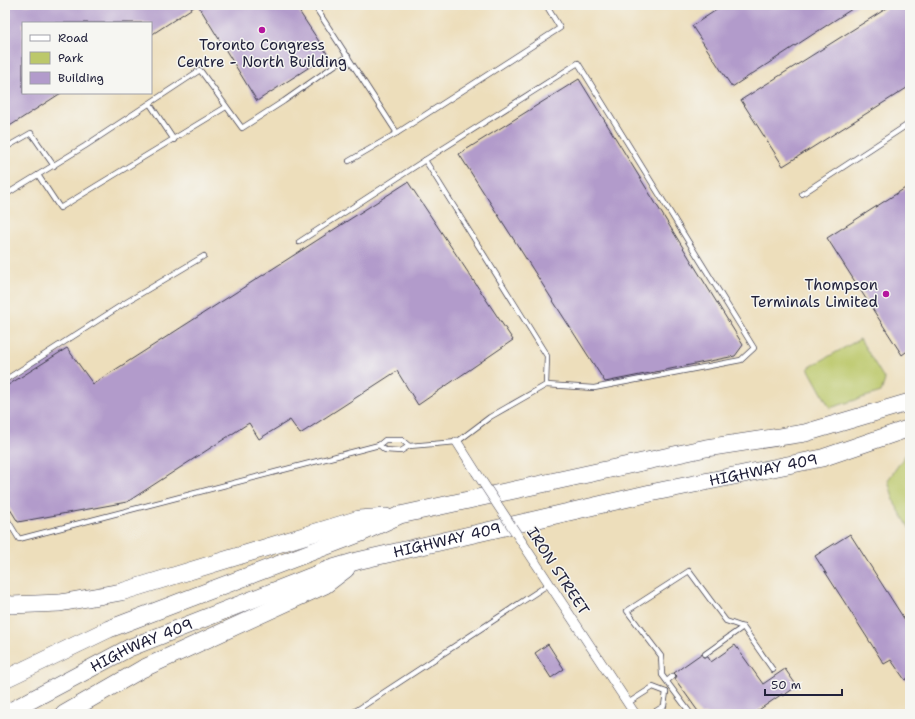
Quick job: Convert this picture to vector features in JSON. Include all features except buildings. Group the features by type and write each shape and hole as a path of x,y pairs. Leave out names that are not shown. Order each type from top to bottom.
{"highway":[{"name":"HIGHWAY 409","path":"5,679 109,629 360,533 400,515 706,448 805,432 910,402"},
{"name":"HIGHWAY 409","path":"5,714 129,648 330,569 357,561 655,492 822,458 910,428"},
{"path":"5,603 12,605 60,603 121,592 359,519 400,515"},
{"path":"64,714 142,669 326,585 357,561"}],"street":[{"name":"IRON STREET","path":"457,442 635,714"}],"lane":[{"path":"314,5 397,132"},
{"path":"349,161 560,28 546,5"},
{"path":"5,195 54,166 200,70 242,128 284,101 348,56"},
{"path":"299,242 578,63 754,348 740,360 594,388 546,385 490,417 457,442 408,446 402,451 385,450 379,446"},
{"path":"150,104 174,140"},
{"path":"38,175 60,208 226,107"},
{"path":"802,194 910,123"},
{"path":"5,148 31,133 54,166"},
{"path":"425,160 547,356 546,385"},
{"path":"5,380 125,303 204,256"},
{"path":"5,516 19,539 379,446 385,440 402,440 408,446"},
{"path":"691,714 662,675 661,656 627,611 689,571 726,621 743,627 773,670"},
{"path":"351,714 549,584"},
{"path":"705,654 743,627"},
{"path":"667,681 673,676"},
{"path":"628,702 653,687 666,692"},
{"path":"651,714 664,706 666,692 672,688"}],"green space":[{"path":"860,339 885,380 881,392 830,408 808,368"},
{"path":"910,453 910,529 895,504 888,480 906,454"}],"place":[{"name":"Toronto Congress Centre - North Building","path":"262,30"},
{"name":"Thompson Terminals Limited","path":"886,294"}]}
